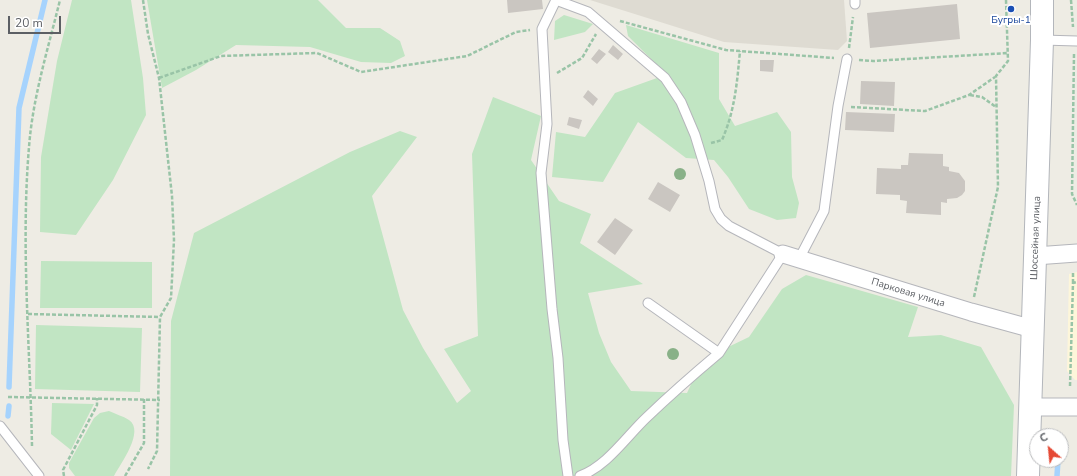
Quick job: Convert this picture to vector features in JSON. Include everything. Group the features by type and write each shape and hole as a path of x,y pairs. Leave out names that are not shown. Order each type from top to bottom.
{"main road":[{"name":"Шоссейная улица","path":"1028,476 1029,408 1034,328 1042,0"}],"street":[{"path":"1035,256 1077,253"},
{"name":"Парковая улица","path":"783,254 971,312 1034,328"},
{"path":"1029,408 1077,407"}],"lane":[{"path":"568,476 563,440 558,358 552,309 541,173 547,124 542,29 556,0 588,12 665,78 681,102 699,148 709,181 715,209 720,219 729,226 783,254 719,353 644,419 611,454 587,473 580,476"},
{"path":"1042,40 1077,41"},
{"path":"799,259 824,211 838,106 847,59"},
{"path":"648,303 719,353"},
{"path":"0,426 32,469 39,476"}],"path":[{"path":"32,469 25,226 30,135 44,61 60,0"},
{"path":"143,0 148,34 159,78 172,196 174,240 171,298 160,317 160,400 157,451 148,469"},
{"path":"838,106 925,111 969,95 996,76 1008,62 1006,0"},
{"path":"1071,0 1073,30"},
{"path":"847,59 855,2"},
{"path":"619,21 726,50 873,61 1008,53"},
{"path":"544,79 563,71 582,58 602,23"},
{"path":"159,78 221,56 317,53 361,72 467,56 516,32 542,29"},
{"path":"699,148 722,140 730,123 734,107 740,51"},
{"path":"1074,54 1072,194 1077,205"},
{"path":"971,312 998,188 996,76"},
{"path":"969,95 982,98 996,107"},
{"path":"1070,386 1073,270"},
{"path":"1073,283 1077,282"},
{"path":"28,314 160,317"},
{"path":"8,397 160,400"},
{"path":"64,476 63,470 97,405 97,398"},
{"path":"126,476 144,443 144,399"}],"shaded area":[{"path":"590,0 844,0 847,41 838,50 724,42"},
{"path":"1077,272 1077,380 1075,380 1067,371 1069,274"}],"green space":[{"path":"72,0 131,0 143,78 146,115 113,180 76,235 40,232 41,157 57,61"},
{"path":"147,0 318,0 346,28 380,28 400,41 405,56 391,63 361,62 310,47 236,45 196,70 162,88"},
{"path":"564,15 593,24 585,32 554,40 555,21"},
{"path":"626,25 719,53 719,99 735,126 777,112 791,132 792,177 799,203 796,218 777,220 749,209 728,177 714,160 686,158 638,122 603,182 552,177 556,132 585,137 615,93 657,78 664,72 628,36"},
{"path":"493,97 541,116 531,160 559,201 591,214 580,243 643,284 588,293 599,333 611,362 631,391 687,393 698,369 724,349 749,337 782,289 806,275 918,307 908,337 941,335 981,347 1014,405 1011,476 170,476 171,321 194,233 350,152 400,131 417,137 372,196 403,310 423,348 457,403 471,391 444,349 478,336 472,154"},
{"path":"41,261 152,262 152,308 40,308"},
{"path":"36,325 142,328 140,392 35,389"},
{"path":"52,403 94,404 71,450 51,434"},
{"path":"109,411 129,420 133,425 133,439 126,455 114,476 75,476 69,468 69,463 94,418 100,413"}],"building":[{"path":"507,0 542,0 543,9 508,13"},
{"path":"957,4 960,39 870,48 867,13"},
{"path":"613,45 623,54 618,60 608,52"},
{"path":"599,49 606,54 597,64 591,59"},
{"path":"760,60 774,60 773,72 760,71"},
{"path":"861,81 895,82 894,106 860,104"},
{"path":"588,90 598,99 593,106 583,97"},
{"path":"846,112 895,114 894,132 845,130"},
{"path":"569,117 582,120 579,129 567,125"},
{"path":"909,153 943,154 943,166 949,167 949,171 959,173 965,181 965,191 962,195 957,198 947,199 947,203 941,202 941,215 906,213 907,201 900,200 900,195 876,194 877,168 901,169 901,165 908,165"},
{"path":"658,182 680,195 670,212 648,199"},
{"path":"615,218 633,230 615,255 597,242"}],"waterway":[{"path":"9,387 19,108 45,0"},
{"path":"8,416 9,406"},
{"path":"1057,476 1058,468"}],"place":[{"name":"Бугры-1","path":"1011,9"}]}
